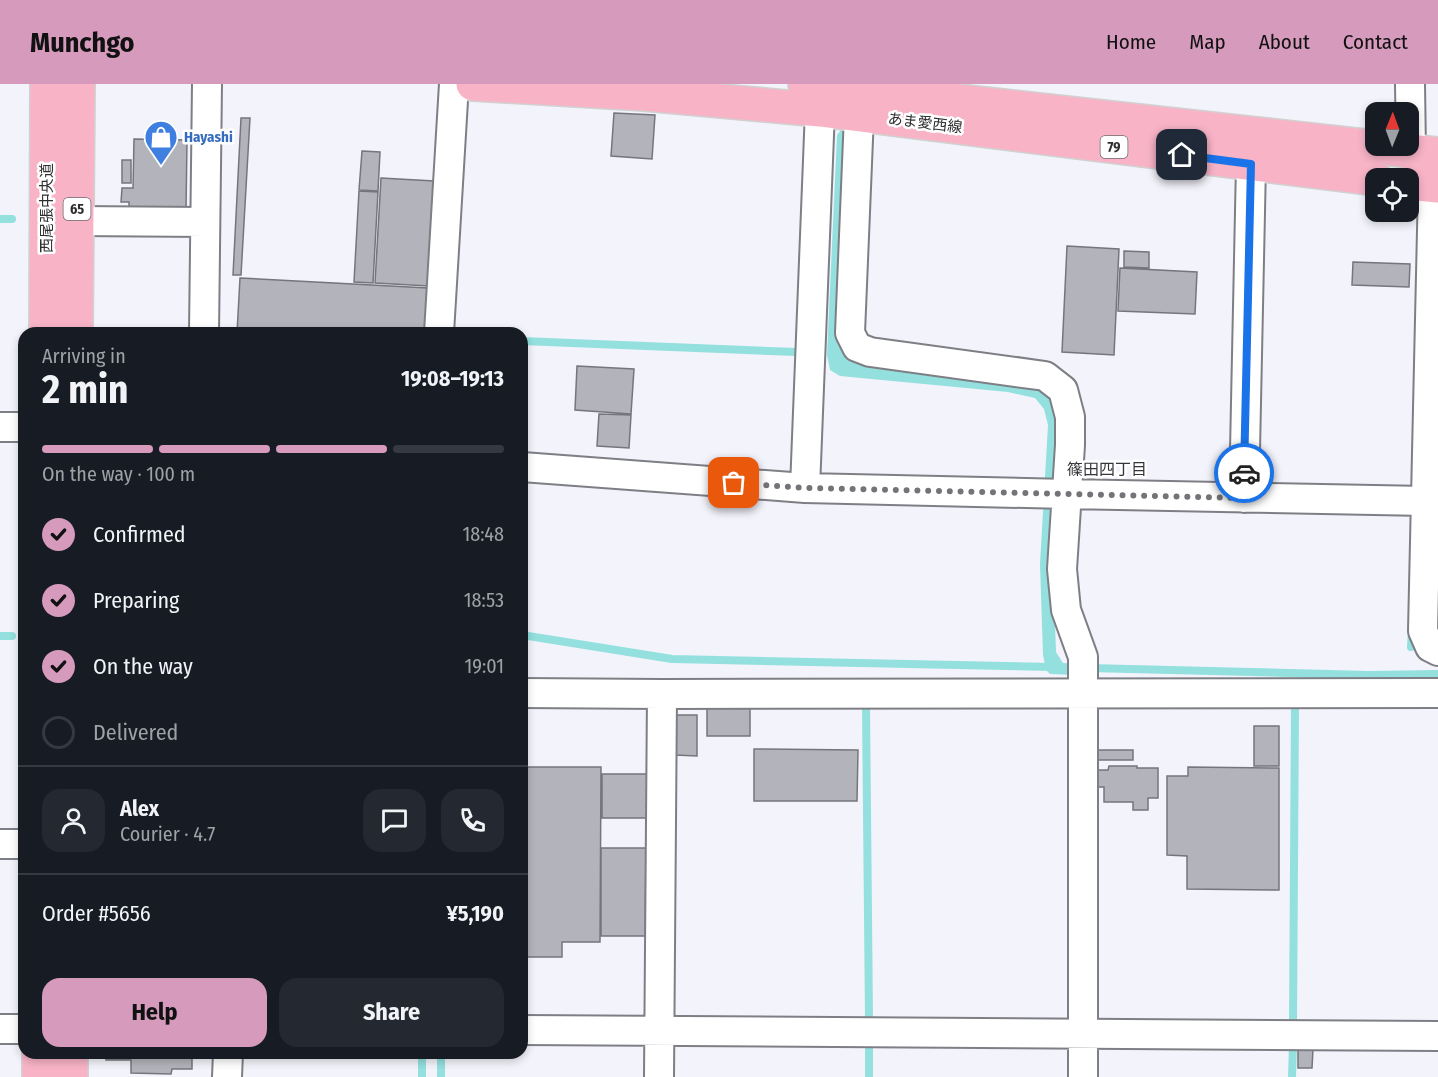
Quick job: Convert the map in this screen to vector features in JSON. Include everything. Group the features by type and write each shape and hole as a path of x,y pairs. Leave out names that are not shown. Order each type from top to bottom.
{"main road":[{"name":"西尾張中央道","path":"46,327 47,84"},
{"name":"西尾張中央道","path":"76,327 78,84"},
{"name":"あま愛西線","path":"473,84 644,93 817,91 860,106 1251,164 1365,178"},
{"name":"あま愛西線","path":"860,106 1424,152"},
{"path":"39,1059 39,1077"},
{"path":"71,1059 71,1077"}],"street":[{"path":"204,327 207,84"},
{"path":"440,327 454,84"},
{"path":"1410,84 1424,152"},
{"path":"805,488 817,91"},
{"path":"860,106 850,333 857,347 870,352 1045,376 1063,390 1070,417 1055,494 1066,610 1083,678 1083,1077"},
{"path":"1244,498 1251,164"},
{"path":"1427,185 1426,501 1423,631 1430,646 1438,651"},
{"path":"77,221 206,222"},
{"path":"0,427 18,427"},
{"path":"528,467 805,488 1426,501"},
{"path":"528,693 662,694 1083,678 1438,693"},
{"path":"659,1077 662,694"},
{"path":"0,844 18,844"},
{"path":"0,1029 18,1029"},
{"path":"528,1030 1438,1036"},
{"path":"227,1077 228,1059"}],"water":[{"path":"840,84 851,84 840,345 844,354 856,360 1045,384 1059,413 1053,570 1056,652 1063,663 1077,664 1077,675 1050,674 1046,670 1043,655 1040,564 1048,425 1044,409 1035,398 1008,392 840,376 830,370 827,355 837,135 841,130"}],"building":[{"path":"614,113 655,115 652,159 611,156"},
{"path":"241,118 250,118 241,275 233,275"},
{"path":"134,139 187,140 186,212 129,211 129,202 121,202 122,188 133,188"},
{"path":"362,151 380,152 378,191 359,190"},
{"path":"122,160 131,160 131,183 122,183"},
{"path":"381,178 434,181 429,286 375,283"},
{"path":"359,191 378,192 373,283 354,282"},
{"path":"1067,246 1119,249 1114,355 1062,352"},
{"path":"1124,251 1149,252 1149,268 1124,267"},
{"path":"1353,262 1410,264 1409,287 1352,285"},
{"path":"1120,268 1197,272 1195,314 1118,311"},
{"path":"240,278 428,288 426,327 237,327"},
{"path":"577,366 634,369 631,414 575,410"},
{"path":"599,414 631,415 629,448 597,446"},
{"path":"707,707 750,707 750,736 707,736"},
{"path":"675,715 697,715 697,756 675,755"},
{"path":"1254,726 1279,726 1279,766 1254,766"},
{"path":"754,749 858,750 857,801 754,801"},
{"path":"1096,750 1133,750 1133,760 1096,760"},
{"path":"1109,766 1158,768 1158,798 1148,798 1148,810 1133,810 1133,802 1104,802 1104,787 1097,787 1097,770 1108,770"},
{"path":"528,767 601,767 600,942 562,942 562,957 528,957"},
{"path":"1188,767 1279,768 1279,890 1187,889 1187,856 1167,855 1167,776 1188,776"},
{"path":"602,774 647,774 647,818 602,818"},
{"path":"601,848 646,848 645,936 601,936"},
{"path":"1298,1049 1313,1049 1312,1068 1298,1068"},
{"path":"192,1059 192,1069 172,1069 171,1074 131,1073 131,1060 106,1060"}],"waterway":[{"path":"0,219 12,219"},
{"path":"528,341 796,352"},
{"path":"1411,647 1412,631"},
{"path":"0,636 12,636"},
{"path":"528,636 672,659 1053,667"},
{"path":"1089,668 1369,675 1438,674"},
{"path":"866,707 869,1019"},
{"path":"1293,1022 1295,707"},
{"path":"869,1044 869,1077"},
{"path":"1292,1077 1293,1045"},
{"path":"422,1059 422,1077"},
{"path":"441,1059 441,1077"}],"way so far":[{"path":"734,483 805,488 1244,498 1244,473"}],"place":[{"name":"Hayashi","path":"161,166"}],"district":[{"name":"篠田四丁目","path":"1107,469"}],"route":[{"path":"1182,155 1251,164 1244,473"}]}
